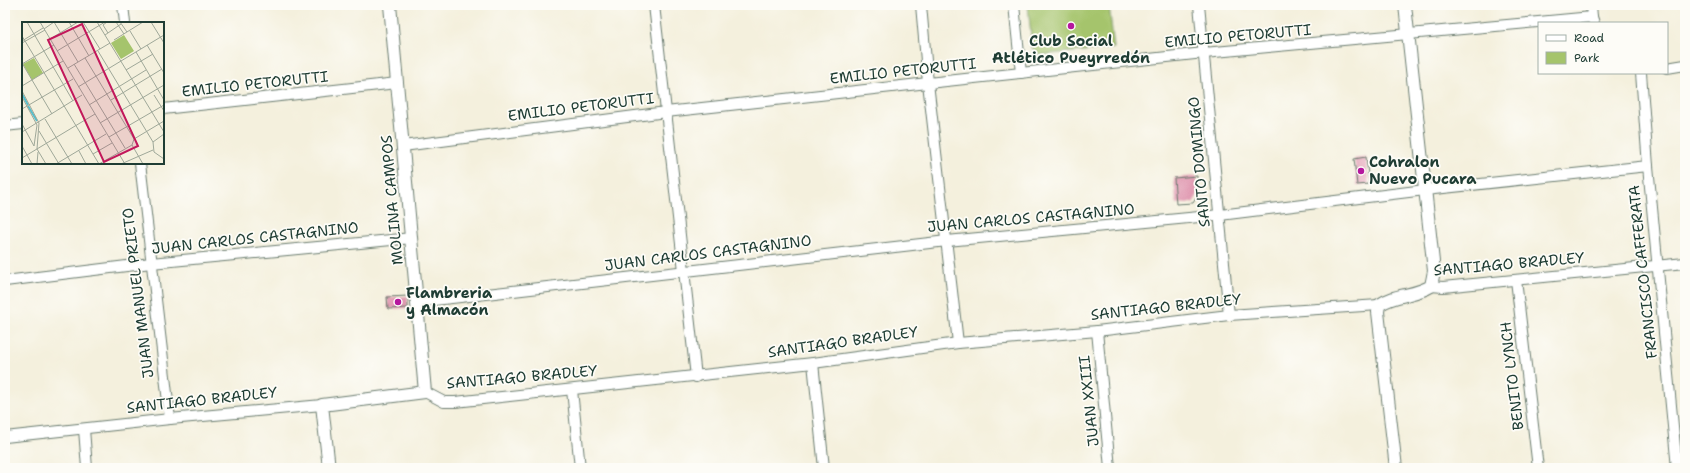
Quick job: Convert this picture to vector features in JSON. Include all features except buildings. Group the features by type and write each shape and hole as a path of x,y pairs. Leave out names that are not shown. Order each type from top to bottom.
{"street":[{"path":"123,5 125,22"},
{"name":"MOLINA CAMPOS","path":"390,5 404,146 425,392"},
{"path":"654,5 696,377"},
{"path":"921,5 928,83 958,343"},
{"path":"1014,5 1021,73"},
{"name":"SANTO DOMINGO","path":"1199,5 1220,215 1228,315"},
{"path":"1405,5 1434,271 1431,286"},
{"path":"1591,5 1593,20"},
{"name":"EMILIO PETORUTTI","path":"1568,22 1593,20"},
{"name":"EMILIO PETORUTTI","path":"404,146 666,112 1204,53 1538,24"},
{"path":"1668,68 1685,66"},
{"name":"FRANCISCO CAFFERATA","path":"1641,74 1657,266 1677,468"},
{"name":"EMILIO PETORUTTI","path":"164,108 397,83"},
{"path":"5,126 22,124"},
{"name":"JUAN MANUEL PRIETO","path":"140,164 170,418"},
{"name":"JUAN CARLOS CASTAGNINO","path":"417,302 947,241 1220,215 1426,190 1648,166"},
{"name":"JUAN CARLOS CASTAGNINO","path":"5,281 151,263 412,238"},
{"name":"SANTIAGO BRADLEY","path":"5,437 170,418 322,405 425,392 444,402 455,402 572,390 813,363 958,343 1097,330 1228,315 1379,305 1385,301 1418,292 1431,286 1443,287 1685,263"},
{"name":"BENITO LYNCH","path":"1516,280 1538,468"},
{"path":"1379,305 1378,312 1396,468"},
{"name":"JUAN XXIII","path":"1097,330 1110,468"},
{"path":"813,363 824,468"},
{"path":"572,390 580,468"},
{"path":"322,405 329,468"},
{"path":"84,429 87,468"}],"green space":[{"name":"Club Social Atlético Pueyrredón","path":"1028,5 1109,5 1114,48 1040,55 1032,48"}],"place":[{"name":"Club Social Atlético Pueyrredón","path":"1071,26"},
{"name":"Cohralon Nuevo Pucara","path":"1361,171"},
{"name":"Flambreria y Almacón","path":"398,302"}]}
